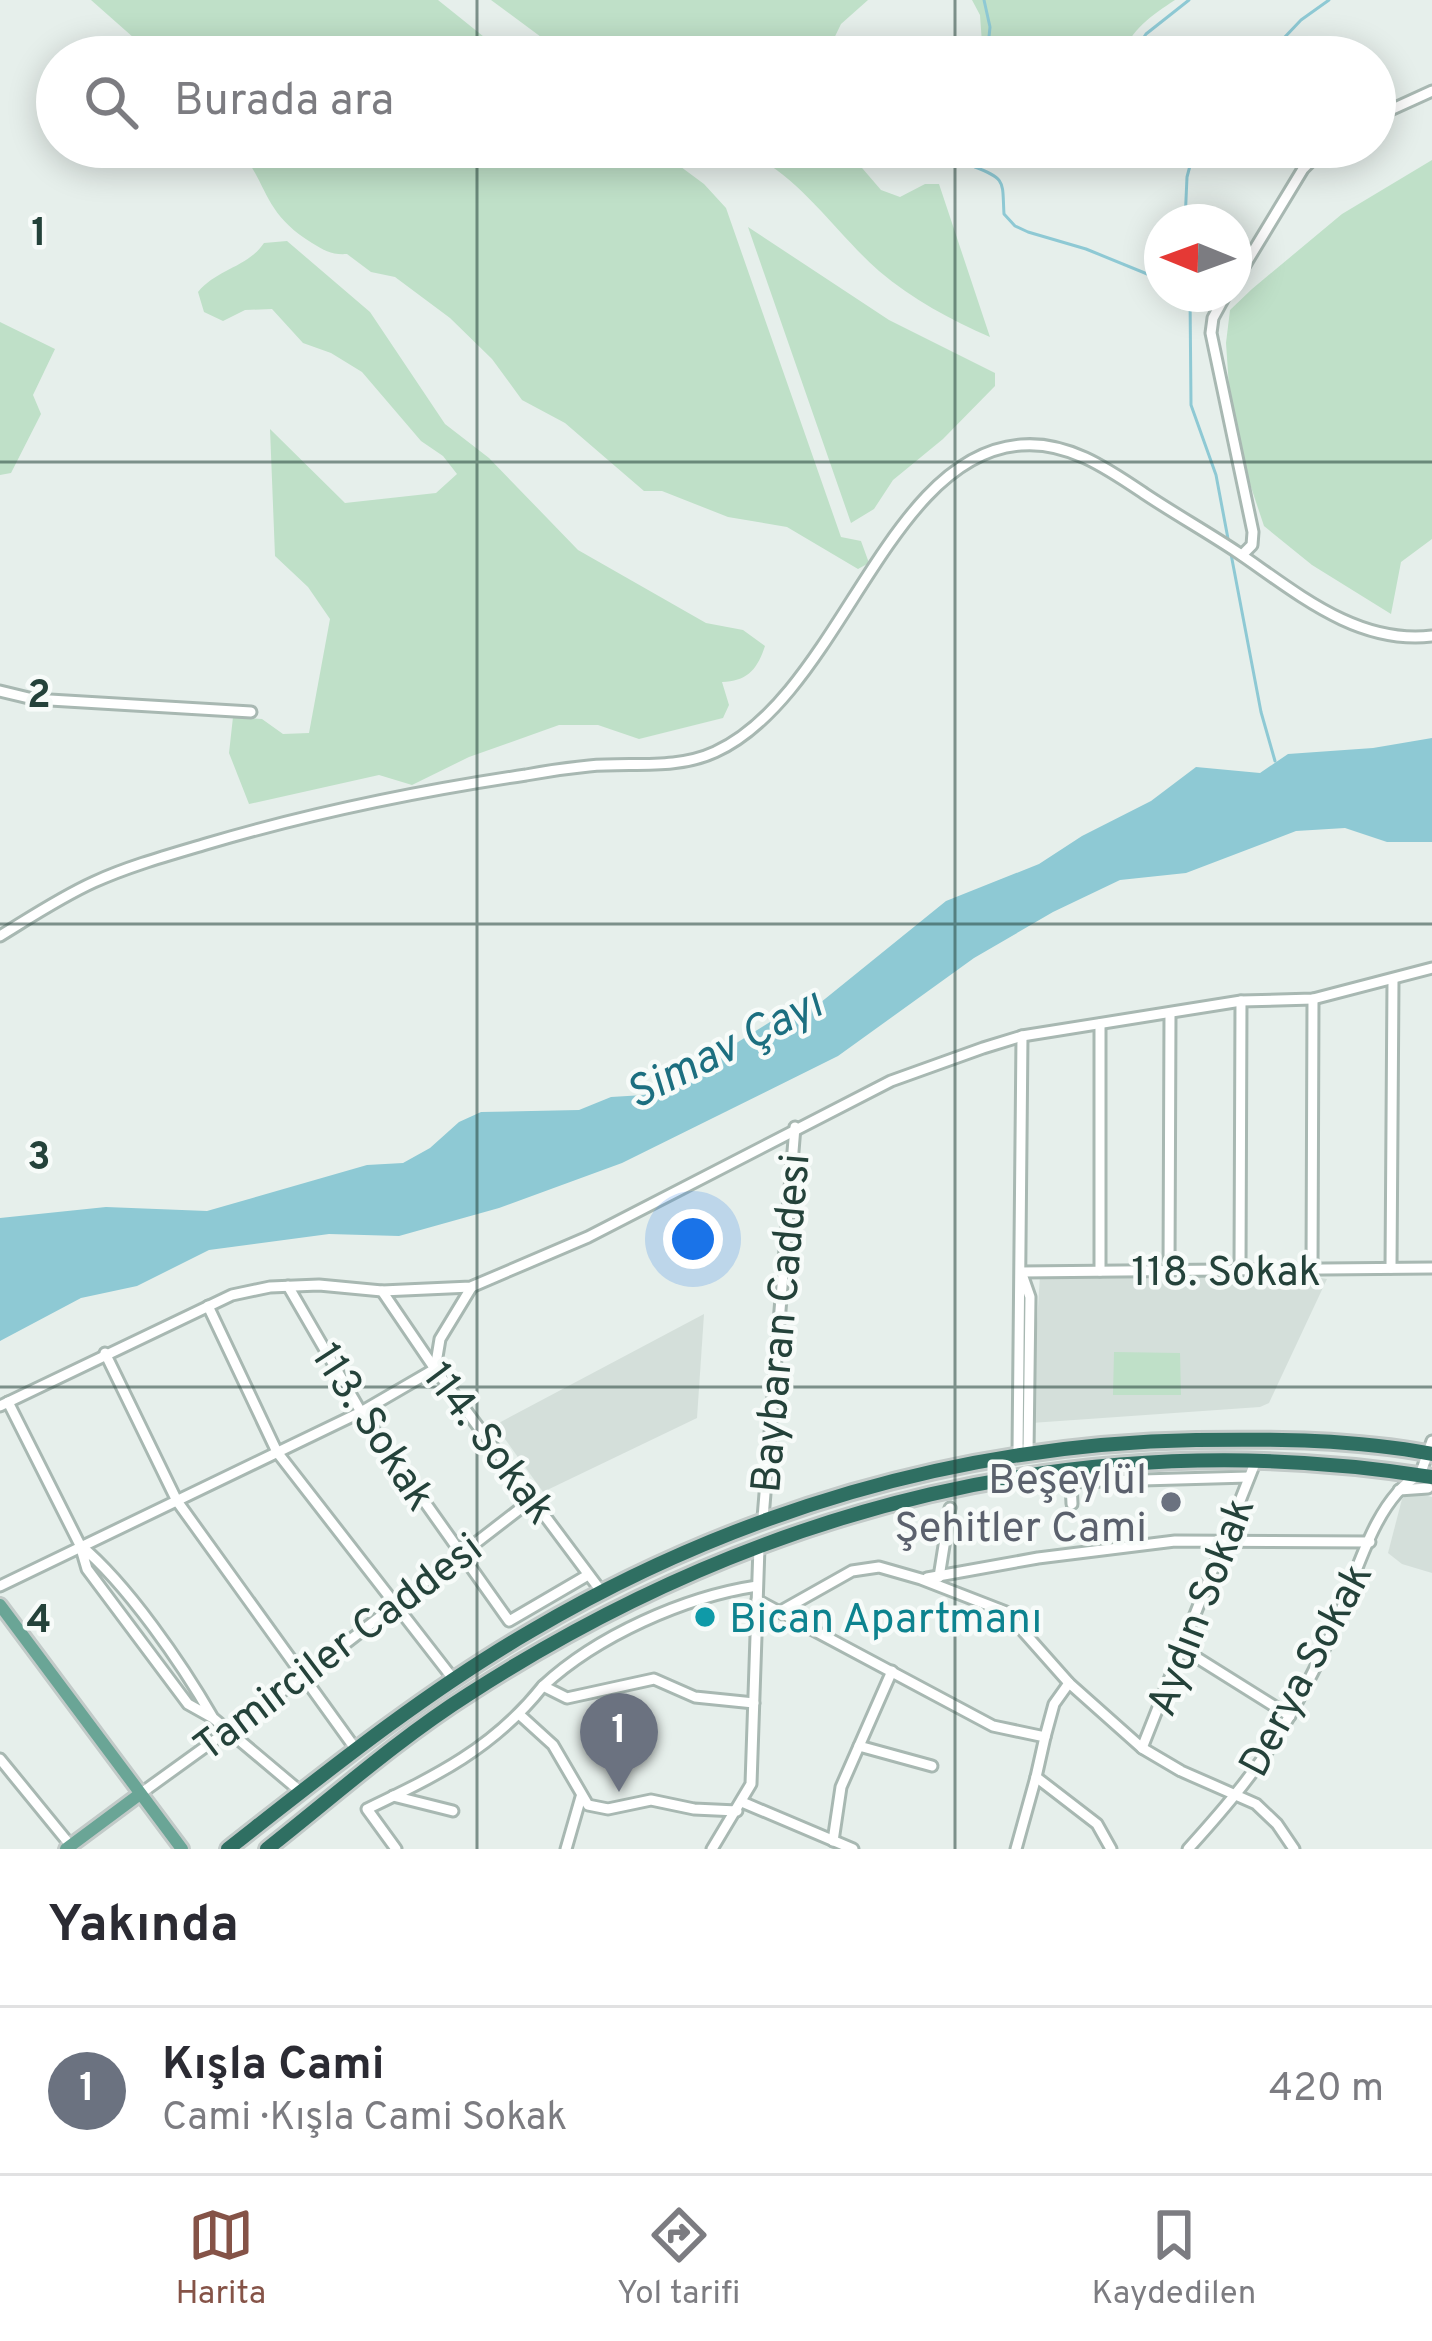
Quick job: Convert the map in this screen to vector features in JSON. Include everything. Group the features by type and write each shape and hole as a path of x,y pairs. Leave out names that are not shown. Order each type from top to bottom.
{"highway":[{"path":"228,1849 357,1751 526,1634 601,1591 763,1518 862,1487 1023,1453 1135,1441 1280,1439 1430,1450"},
{"path":"267,1849 484,1684 612,1611 712,1562 759,1545 868,1508 1019,1474 1140,1462 1252,1470 1336,1459 1420,1466 1421,1459 1410,1450"},
{"path":"1306,1465 1428,1482"}],"main road":[{"path":"0,1605 182,1849"},
{"path":"69,1847 140,1794"}],"street":[{"path":"1396,107 1432,91"},
{"path":"1252,253 1304,168"},
{"path":"1216,312 1211,333 1253,532 1252,544 1242,555"},
{"path":"0,937 97,880 266,826 391,798 591,766 687,760 716,752 762,720 801,680 924,500 970,459 1018,445 1045,446 1098,463 1316,606 1368,632 1432,637"},
{"path":"0,691 32,699 251,712"},
{"path":"301,1792 212,1718 103,1564 80,1545 4,1404 232,1294 288,1286 382,1291 471,1287 588,1237 891,1081 1022,1036 1241,1001 1313,999 1432,968"},
{"path":"1391,1268 1393,980"},
{"path":"1312,1270 1313,999"},
{"path":"1240,1270 1241,1001"},
{"path":"1168,1270 1170,1013"},
{"path":"1100,1024 1100,1271"},
{"path":"1022,1036 1021,1272 1030,1297 1023,1453"},
{"name":"Baybaran Caddesi","path":"763,1518 795,1127"},
{"name":"118. Sokak","path":"1021,1272 1432,1268"},
{"name":"113. Sokak","path":"288,1286 361,1412 509,1621 588,1575"},
{"path":"0,1586 361,1412 435,1369 440,1339 471,1287"},
{"name":"114. Sokak","path":"382,1291 601,1591"},
{"path":"208,1306 277,1452 455,1681"},
{"path":"105,1353 177,1502 357,1751"},
{"path":"1428,1482 1430,1450"},
{"path":"1072,1504 1071,1481 1252,1470"},
{"name":"Aydın Sokak","path":"1142,1748 1252,1470"},
{"name":"Derya Sokak","path":"1188,1849 1237,1795 1290,1716 1399,1490 1428,1482"},
{"name":"Tamirciler Caddesi","path":"140,1794 302,1677 534,1498"},
{"path":"939,1577 950,1508"},
{"path":"921,1579 1175,1541 1370,1542"},
{"name":"Baybaran Caddesi","path":"712,1849 751,1784 759,1545"},
{"path":"781,1611 852,1570 879,1567 1006,1612 1069,1683 1142,1748 1256,1804 1294,1849"},
{"path":"956,1593 958,1574"},
{"path":"396,1849 367,1809 464,1761 520,1715 573,1658 631,1627 731,1590 757,1586"},
{"path":"757,1600 994,1726 1045,1737"},
{"path":"1183,1649 1290,1716"},
{"path":"833,1841 842,1787 892,1671"},
{"path":"543,1686 567,1698 654,1679 695,1697 754,1703"},
{"path":"1016,1849 1054,1704 1069,1683"},
{"path":"520,1715 553,1744 588,1805 608,1809 650,1800 694,1809 739,1807 853,1849"},
{"path":"859,1746 932,1766"},
{"path":"0,1759 69,1847"},
{"path":"1036,1778 1097,1824 1111,1849"},
{"path":"393,1796 453,1811"},
{"path":"566,1849 581,1797"}],"shaded area":[{"path":"1289,1273 1327,1279 1269,1403 1031,1423 1040,1275"},
{"path":"704,1314 697,1418 543,1492 495,1425"},
{"path":"1410,1492 1432,1497 1432,1573 1402,1564 1388,1553 1402,1499"}],"green space":[{"path":"91,0 438,0 483,36 132,36"},
{"path":"491,0 868,0 841,24 835,36 540,36"},
{"path":"972,0 1175,0 1133,36 982,36 980,15"},
{"path":"1432,160 1432,539 1401,562 1391,614 1312,565 1264,526 1245,469 1229,387 1230,312 1252,312 1252,289 1342,214"},
{"path":"252,168 682,168 726,208 841,537 861,541 869,563 858,569 787,527 728,517 662,491 644,491 565,423 522,400 492,359 450,318 395,277 371,272 347,254 325,250 296,232 275,210"},
{"path":"862,168 881,190 900,197 925,184 939,184 990,337 892,281 775,169"},
{"path":"748,227 889,320 995,373 995,386 943,439 893,480 874,509 851,523"},
{"path":"287,241 370,312 445,424 489,458 578,550 706,623 743,630 765,646 750,673 722,682 729,705 723,718 639,739 598,725 559,725 469,757 412,785 379,775 249,804 229,753 233,717 262,719 283,734 309,733 330,619 308,587 275,556 270,429 345,503 436,493 457,474 443,456 421,441 362,372 303,343 272,309 245,310 223,321 204,312 198,292 206,284 250,258 264,243"},
{"path":"0,322 55,349 33,395 41,414 11,473 0,475"},
{"path":"1114,1352 1180,1353 1181,1395 1113,1395"}],"water":[{"path":"1432,738 1432,842 1387,842 1345,828 1296,831 1186,873 1120,880 974,958 838,1056 622,1163 499,1208 399,1236 329,1234 209,1250 137,1286 81,1298 0,1341 0,1218 106,1207 207,1211 367,1165 403,1163 430,1148 459,1122 481,1112 579,1110 611,1097 644,1095 671,1084 770,1022 815,1007 946,901 1039,864 1151,801 1196,767 1260,773 1288,754"}],"waterway":[{"path":"984,0 989,36"},
{"path":"1145,36 1189,0"},
{"path":"1286,36 1329,0"},
{"path":"977,168 1001,183 1004,214 1015,226 1144,273"},
{"path":"1186,204 1189,168"},
{"path":"1190,312 1191,405 1216,475 1229,544"},
{"path":"1231,554 1275,761"}],"place":[{"name":"Beşeylül Şehitler Cami","path":"1171,1502"},
{"name":"Bican Apartmanı","path":"705,1617"},
{"name":"Kışla Cami","path":"619,1792"}],"water label":[{"name":"Simav Çayı","path":"723,1047"}]}
